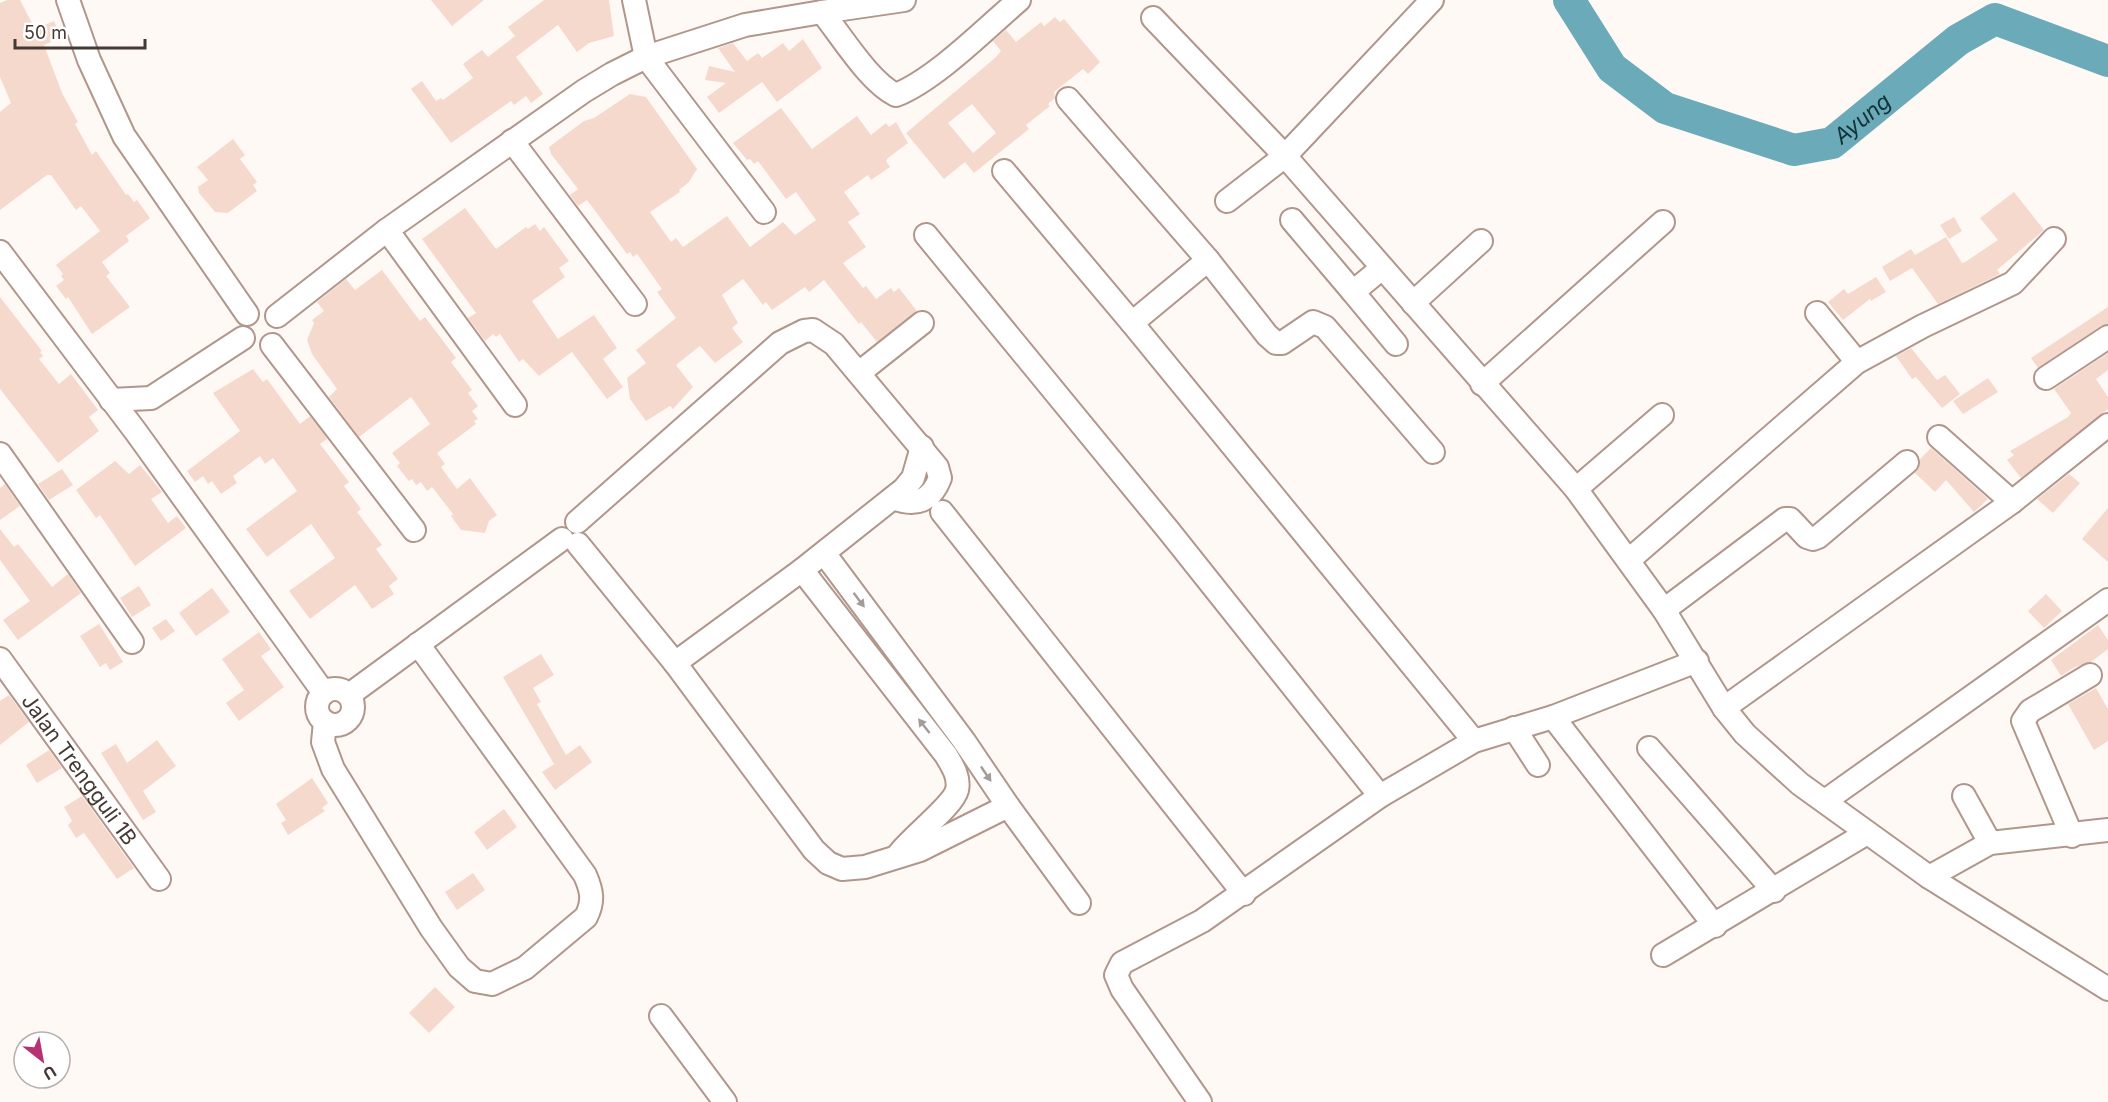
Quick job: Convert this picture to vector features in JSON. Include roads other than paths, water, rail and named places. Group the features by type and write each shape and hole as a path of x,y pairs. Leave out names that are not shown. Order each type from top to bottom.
{"street":[{"path":"68,0 89,60 124,136 247,314"},
{"path":"634,0 646,57 764,212"},
{"path":"277,316 387,230 512,141 584,91 646,57 745,25 903,0"},
{"path":"822,12 877,80 887,91 896,95 907,91 945,63 1019,0"},
{"path":"1227,201 1284,156 1432,0"},
{"path":"1153,18 1284,156 1576,489 1664,610 1724,708 1745,734 1775,763 1929,877 2108,989"},
{"path":"1068,99 1208,260 1276,343 1286,341 1313,322 1325,327 1433,452"},
{"path":"512,141 635,304"},
{"path":"1004,171 1132,322 1474,741"},
{"path":"1292,220 1396,344"},
{"path":"1482,384 1663,222"},
{"path":"387,230 515,405"},
{"path":"926,235 1161,521 1380,796"},
{"path":"1629,560 1857,362 1923,326 2013,283 2054,239"},
{"path":"1413,303 1481,241"},
{"path":"0,252 136,432 324,693"},
{"path":"1132,322 1208,260"},
{"path":"1353,292 1382,268"},
{"path":"266,309 277,316 281,328 272,345 259,348 247,343 243,338 240,325 247,314 252,310 266,309"},
{"path":"1817,313 1857,362"},
{"path":"859,373 922,323"},
{"path":"675,663 824,553 893,498 913,477 922,447 859,373 822,334 813,330 780,343 577,522 564,525 570,542 675,663 814,850 828,863 842,869 856,869 898,855 910,839 1008,806"},
{"path":"2046,378 2108,337"},
{"path":"111,400 151,398 243,338"},
{"path":"272,345 414,530"},
{"path":"136,432 151,398"},
{"path":"1576,489 1662,415"},
{"path":"1724,708 2012,502 2108,425"},
{"path":"1939,437 2012,502"},
{"path":"0,454 132,642"},
{"path":"1664,610 1785,519 1790,519 1807,537 1814,539 1818,537 1907,462"},
{"path":"942,512 1244,894"},
{"path":"349,696 418,644 570,542"},
{"path":"824,553 964,741 1079,903"},
{"path":"802,570 946,755 957,776 957,791 932,833"},
{"path":"1825,801 2108,600"},
{"path":"325,722 332,725 346,722 353,709 349,696 337,689 324,693 317,708 325,722 323,742 333,769 431,928 459,967 475,981 492,984 525,968 586,917 592,906 592,892 585,875 418,644"},
{"name":"Jalan Trengguli 1B","path":"0,659 159,879"},
{"path":"1200,1102 1122,988 1116,975 1117,969 1127,959 1176,937 1244,894 1380,796 1474,741 1553,717 1697,661"},
{"path":"2072,836 2023,721 2030,711 2090,675"},
{"path":"1553,717 1715,926"},
{"path":"1514,729 1538,765"},
{"path":"946,755 964,741"},
{"path":"1649,748 1774,891"},
{"path":"1964,796 1990,843"},
{"path":"1929,877 1990,843 2072,836 2108,830"},
{"path":"1663,956 1868,833"},
{"path":"661,1016 724,1102"}],"waterway":[{"name":"Ayung","path":"1569,0 1612,68 1665,108 1794,150 1832,143 1958,40 1995,19 2108,61"}]}
